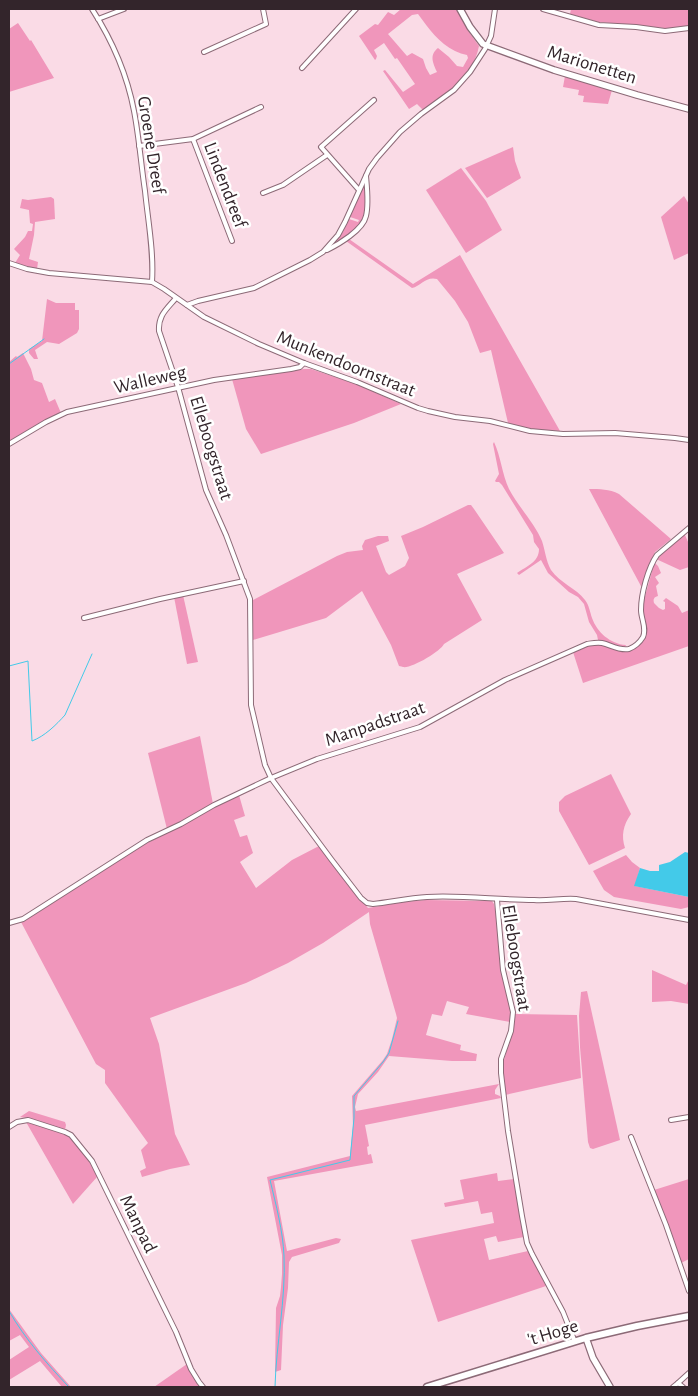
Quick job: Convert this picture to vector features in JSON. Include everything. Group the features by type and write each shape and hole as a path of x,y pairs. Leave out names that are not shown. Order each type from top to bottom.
{"main road":[{"name":"'t Hoge","path":"426,1387 586,1338 689,1316"}],"street":[{"name":"Groene Dreef","path":"92,9 113,46 124,72 134,110 150,233 153,268 152,282"},
{"path":"98,19 124,9"},
{"path":"204,52 266,24 262,9"},
{"path":"302,68 356,9"},
{"path":"460,9 481,42 487,45"},
{"path":"323,252 338,235 366,175 377,158 400,132 454,90 470,72 491,36 495,9"},
{"path":"543,9 599,25 666,31 689,28"},
{"name":"Marionetten","path":"487,45 561,72 689,109"},
{"path":"359,190 321,147 374,100"},
{"name":"Lindendreef","path":"139,146 193,139 261,106"},
{"name":"Lindendreef","path":"193,139 232,242"},
{"path":"263,193 283,185 327,155"},
{"path":"187,305 254,288 287,273 347,238 364,223 367,212 366,175"},
{"name":"Munkendoornstraat","path":"9,262 26,269 49,273 152,282 220,326 259,344 418,408 438,414 490,421 530,431 563,434 615,433 689,440"},
{"name":"Elleboogstraat","path":"176,298 159,321 161,338 178,387 206,490 250,599 251,705 263,757 271,778 360,898 368,903 426,897 473,897 497,900 503,970 513,1012 511,1031 502,1059 501,1073 508,1131 522,1216 527,1243 563,1312 575,1342"},
{"name":"Walleweg","path":"9,444 67,412 178,387 252,373 291,369 302,366 304,362"},
{"name":"Manpadstraat","path":"9,923 23,919 147,840 271,778 317,759 420,727 504,680 587,644 596,642 624,649 633,647 641,639 644,632 641,612 642,601 654,559 689,528"},
{"path":"84,618 244,581"},
{"path":"497,900 548,901 576,899 689,920"},
{"path":"672,1120 689,1117"},
{"name":"Manpad","path":"9,1126 28,1120 65,1132 71,1135 92,1161 176,1332 192,1369 204,1387"},
{"path":"631,1137 666,1225 689,1291"},
{"path":"586,1338 593,1358 610,1387"},
{"path":"673,1387 689,1373"},
{"path":"678,1383 683,1387"}],"shaded area":[{"path":"401,9 457,9 479,46 476,57 465,75 450,91 424,111 417,104 409,109 383,71 385,70 403,92 415,84 384,43 374,50 377,56 375,60 359,36 375,24 378,25 388,12 394,15","holes":["418,14 444,44 455,51 467,55 468,58 463,67 457,66 438,48 433,53 433,62 437,72 430,75 423,59 412,53 407,56 388,34 412,15"]},
{"path":"571,9 689,9 689,26 673,29 598,22 570,14"},
{"path":"18,23 31,40 54,78 9,92 9,29"},
{"path":"565,76 612,90 608,104 583,102 584,96 578,95 579,90 563,87"},
{"path":"513,147 515,161 521,178 487,198 465,168"},
{"path":"461,168 486,201 502,230 466,253 426,190"},
{"path":"364,185 366,187 366,206 363,221 352,232 335,245 333,244 343,232 349,219 358,222 359,220 350,217"},
{"path":"684,196 689,204 689,253 674,260 661,217"},
{"path":"51,197 54,199 55,219 35,222 29,259 38,262 37,269 15,263 20,255 14,249 28,231 32,231 33,224 30,223 29,210 20,208 22,199"},
{"path":"349,239 413,284 460,255 560,431 528,429 508,423 491,350 480,353 468,322 455,301 437,279 427,280 412,288 346,241"},
{"path":"47,299 56,303 75,303 75,310 79,310 79,329 77,333 59,344 47,342 35,350 38,359 34,359 29,353 29,349 42,341"},
{"path":"23,353 34,380 42,383 49,402 55,399 61,413 9,442 9,362"},
{"path":"311,369 356,384 401,404 354,423 261,454 246,429 232,379"},
{"path":"494,442 509,489 539,535 551,570 585,600 594,623 601,632 610,640 626,645 625,647 598,640 589,622 584,604 548,573 541,560 519,575 517,573 535,560 539,549 534,542 533,535 502,485 495,481 499,474"},
{"path":"589,489 608,490 619,494 671,539 655,552 642,588"},
{"path":"471,505 504,553 457,574 482,620 444,644 432,655 407,667 399,666 391,645 362,591 326,618 253,640 253,600 337,556 347,552 363,550 362,546 365,540 378,536 388,536 389,541 376,546 386,572 389,575 405,566 409,558 401,536"},
{"path":"684,533 689,544 689,567 680,570 656,559 658,556"},
{"path":"655,563 661,573 655,577 659,583 656,586 658,596 654,598 654,603 663,610 665,609 665,602 663,601 666,598 678,606 682,613 689,610 689,646 583,683 573,652 597,644 632,650 644,638 644,600"},
{"path":"183,595 198,662 187,664 174,597"},
{"path":"200,736 213,804 167,829 148,753"},
{"path":"611,774 631,814 626,822 624,831 625,848 589,865 559,811 559,802 565,796"},
{"path":"239,795 245,816 234,820 240,837 247,835 253,853 240,862 256,888 292,860 319,846 368,908 425,900 492,901 496,914 501,971 511,1015 510,1022 466,1014 469,1007 447,1001 442,1016 432,1014 426,1035 461,1045 460,1050 477,1054 476,1061 389,1056 378,1072 358,1094 355,1107 356,1111 499,1084 495,1094 501,1098 365,1125 369,1146 367,1147 368,1155 371,1154 373,1163 274,1181 287,1251 336,1238 341,1239 339,1243 292,1257 289,1262 281,1370 275,1372 276,1308 280,1296 282,1255 267,1177 350,1156 353,1126 352,1096 387,1054 397,1018 370,924 369,912 323,943 288,963 246,983 150,1018 159,1044 175,1134 190,1165 142,1177 140,1171 146,1168 141,1150 148,1143 105,1083 105,1070 96,1064 21,922 143,845"},
{"path":"626,855 640,868 635,886 689,897 689,907 681,909 614,897 604,890 593,871"},
{"path":"652,970 686,985 689,979 689,1004 671,1001 652,1002"},
{"path":"587,991 620,1140 593,1149 590,1148 588,1142 580,1047 579,1016 581,992"},
{"path":"515,1014 577,1015 581,1078 505,1095 502,1067"},
{"path":"29,1111 65,1122 65,1130 20,1117"},
{"path":"26,1122 64,1132 77,1143 88,1160 97,1177 73,1204"},
{"path":"497,1173 498,1181 514,1179 524,1237 498,1242 496,1236 484,1239 489,1260 528,1251 546,1286 438,1322 411,1240 494,1223 492,1212 481,1214 478,1201 445,1207 444,1203 464,1199 460,1180"},
{"path":"689,1179 689,1259 681,1263 654,1190"},
{"path":"9,1309 41,1353 71,1387 62,1387 40,1361 9,1380 9,1360 29,1347 20,1335 9,1341"},
{"path":"187,1364 201,1387 154,1387"}],"water":[{"path":"685,852 689,853 689,897 634,886 640,868 659,871 659,865 670,862"}],"waterway":[{"path":"9,364 44,339"},
{"path":"9,666 28,661 32,741 46,733 65,715 92,654"},
{"path":"275,1387 284,1289 284,1256 281,1228 270,1180 350,1160 354,1096 389,1053 398,1021"},
{"path":"9,1311 37,1351 69,1387"}]}
